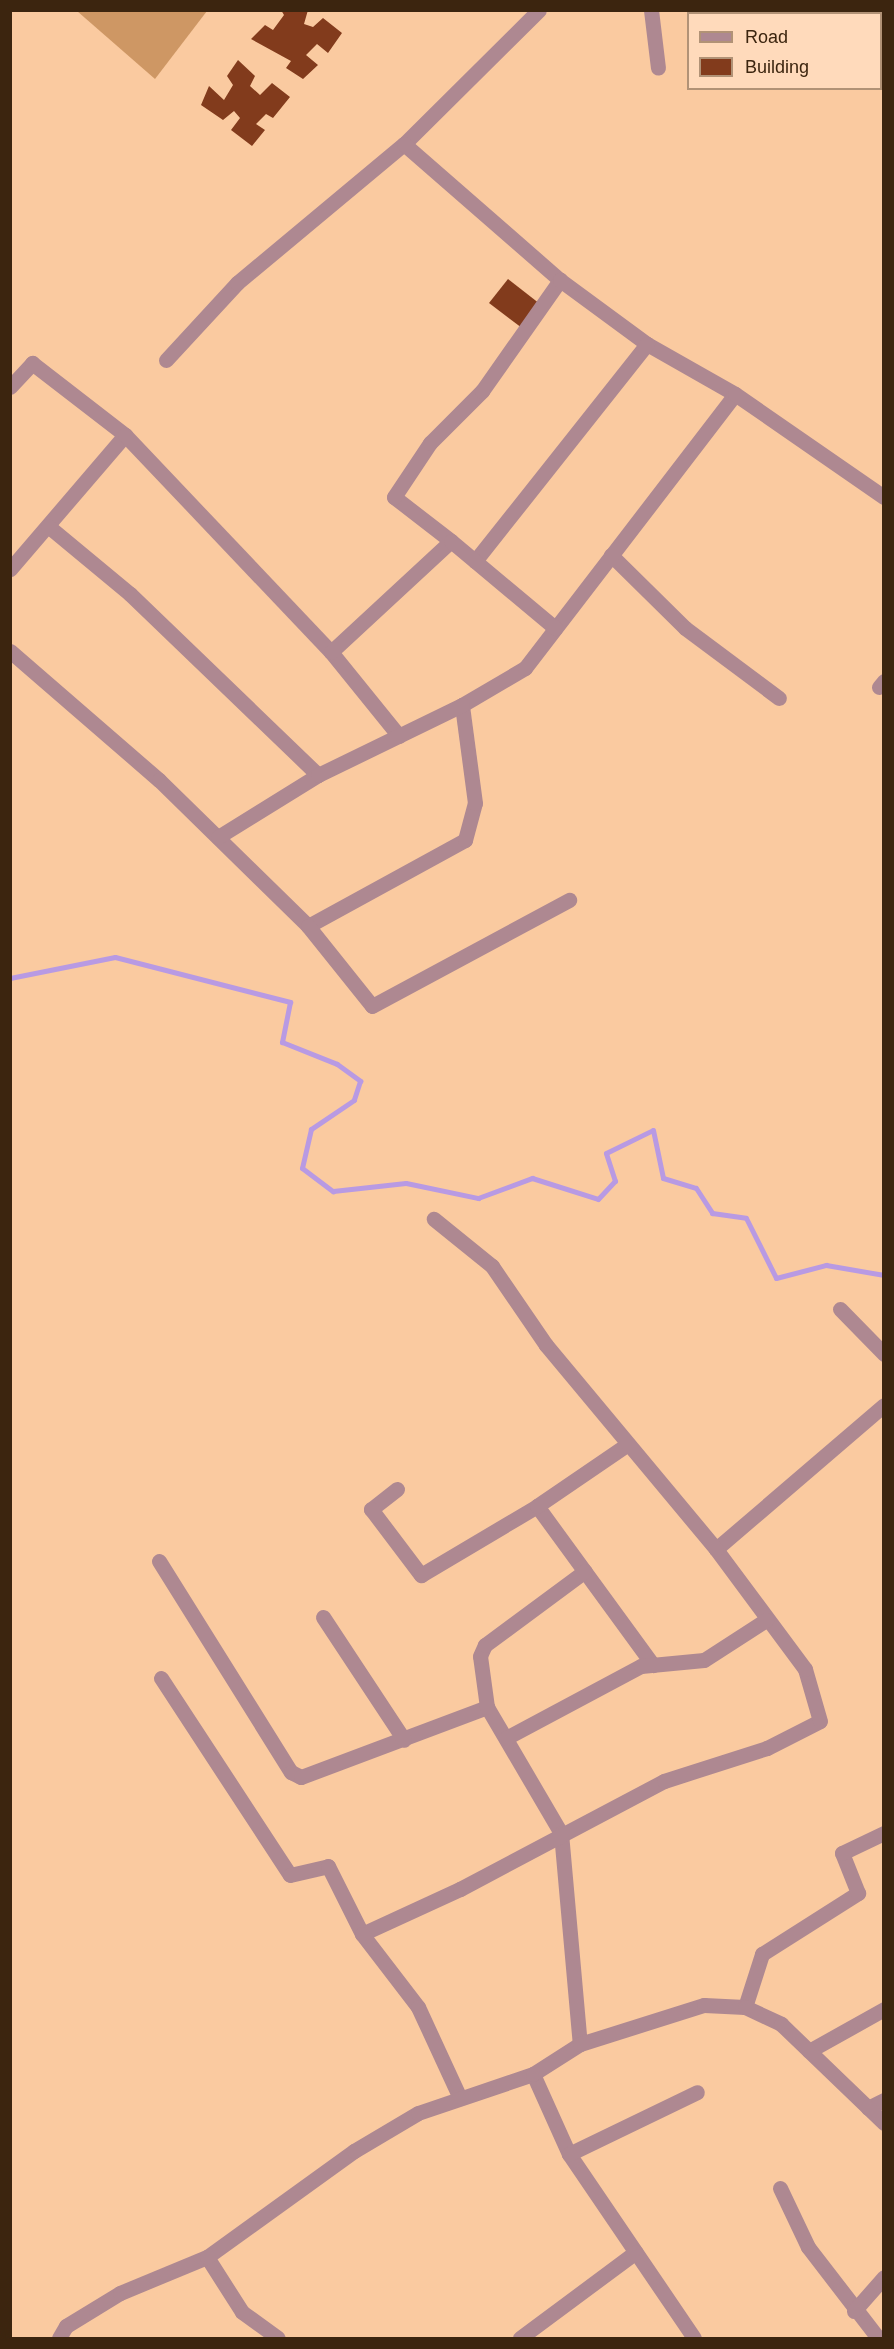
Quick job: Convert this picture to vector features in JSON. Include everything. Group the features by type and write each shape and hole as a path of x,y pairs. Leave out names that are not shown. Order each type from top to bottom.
{"street":[{"path":"166,360 237,283 404,144 538,10"},
{"path":"651,10 658,68"},
{"path":"404,144 560,280 647,344 735,394 884,497"},
{"path":"555,628 451,541 394,497 430,443 482,391 560,280"},
{"path":"475,561 647,344"},
{"path":"10,387 32,363 125,435 331,652 399,736"},
{"path":"218,837 318,775 462,705 525,668 735,394"},
{"path":"10,569 125,435"},
{"path":"48,526 130,594 318,775"},
{"path":"331,652 451,541"},
{"path":"611,555 686,628 779,698"},
{"path":"10,651 218,837 308,926 372,1006 569,900"},
{"path":"308,926 465,840 475,803 462,705"},
{"path":"362,1934 460,1889 561,1833 664,1781 767,1748 820,1721 805,1669 766,1620 716,1549 546,1345 492,1266 434,1219"},
{"path":"840,1309 884,1354"},
{"path":"716,1549 884,1405"},
{"path":"397,1488 371,1509 421,1575 537,1506 628,1444"},
{"path":"537,1506 653,1665"},
{"path":"159,1561 291,1772 315,1775 487,1707"},
{"path":"580,2044 561,1833 487,1707 480,1656 485,1645 585,1571"},
{"path":"323,1617 404,1740"},
{"path":"506,1738 641,1666 704,1660 766,1620"},
{"path":"161,1678 290,1875 328,1866 362,1934 418,2007 460,2098"},
{"path":"745,2007 762,1954 858,1893 842,1853 884,1833"},
{"path":"59,2338 66,2326 120,2294 207,2257 354,2151 418,2113 533,2074 580,2044 704,2005 745,2007 781,2024 884,2123"},
{"path":"808,2051 884,2009"},
{"path":"533,2074 570,2154 694,2338"},
{"path":"570,2154 697,2092"},
{"path":"868,2108 884,2100"},
{"path":"780,2188 808,2247 854,2311 878,2338"},
{"path":"520,2338 636,2252"},
{"path":"207,2257 242,2312 278,2338"},
{"path":"854,2311 884,2277"}],"shaded area":[{"path":"77,10 207,11 155,79"}],"building":[{"path":"281,10 308,10 304,24 313,27 323,18 342,33 328,53 317,44 306,55 318,65 303,79 286,68 291,61 251,39 265,25 273,30 284,15"},
{"path":"238,60 255,76 250,86 260,95 272,83 290,97 273,118 266,114 256,124 265,130 252,146 231,130 240,118 234,111 223,120 201,105 209,86 224,100 233,85 227,76"},
{"path":"508,279 540,304 522,328 489,303"}],"waterway":[{"path":"10,978 115,957 290,1002 282,1042 337,1064 360,1081 354,1100 311,1129 302,1168 333,1191 406,1183 478,1198 532,1178 598,1199 615,1181 606,1153 653,1130 663,1178 696,1188 712,1213 746,1218 776,1278 826,1265 884,1275"}]}
